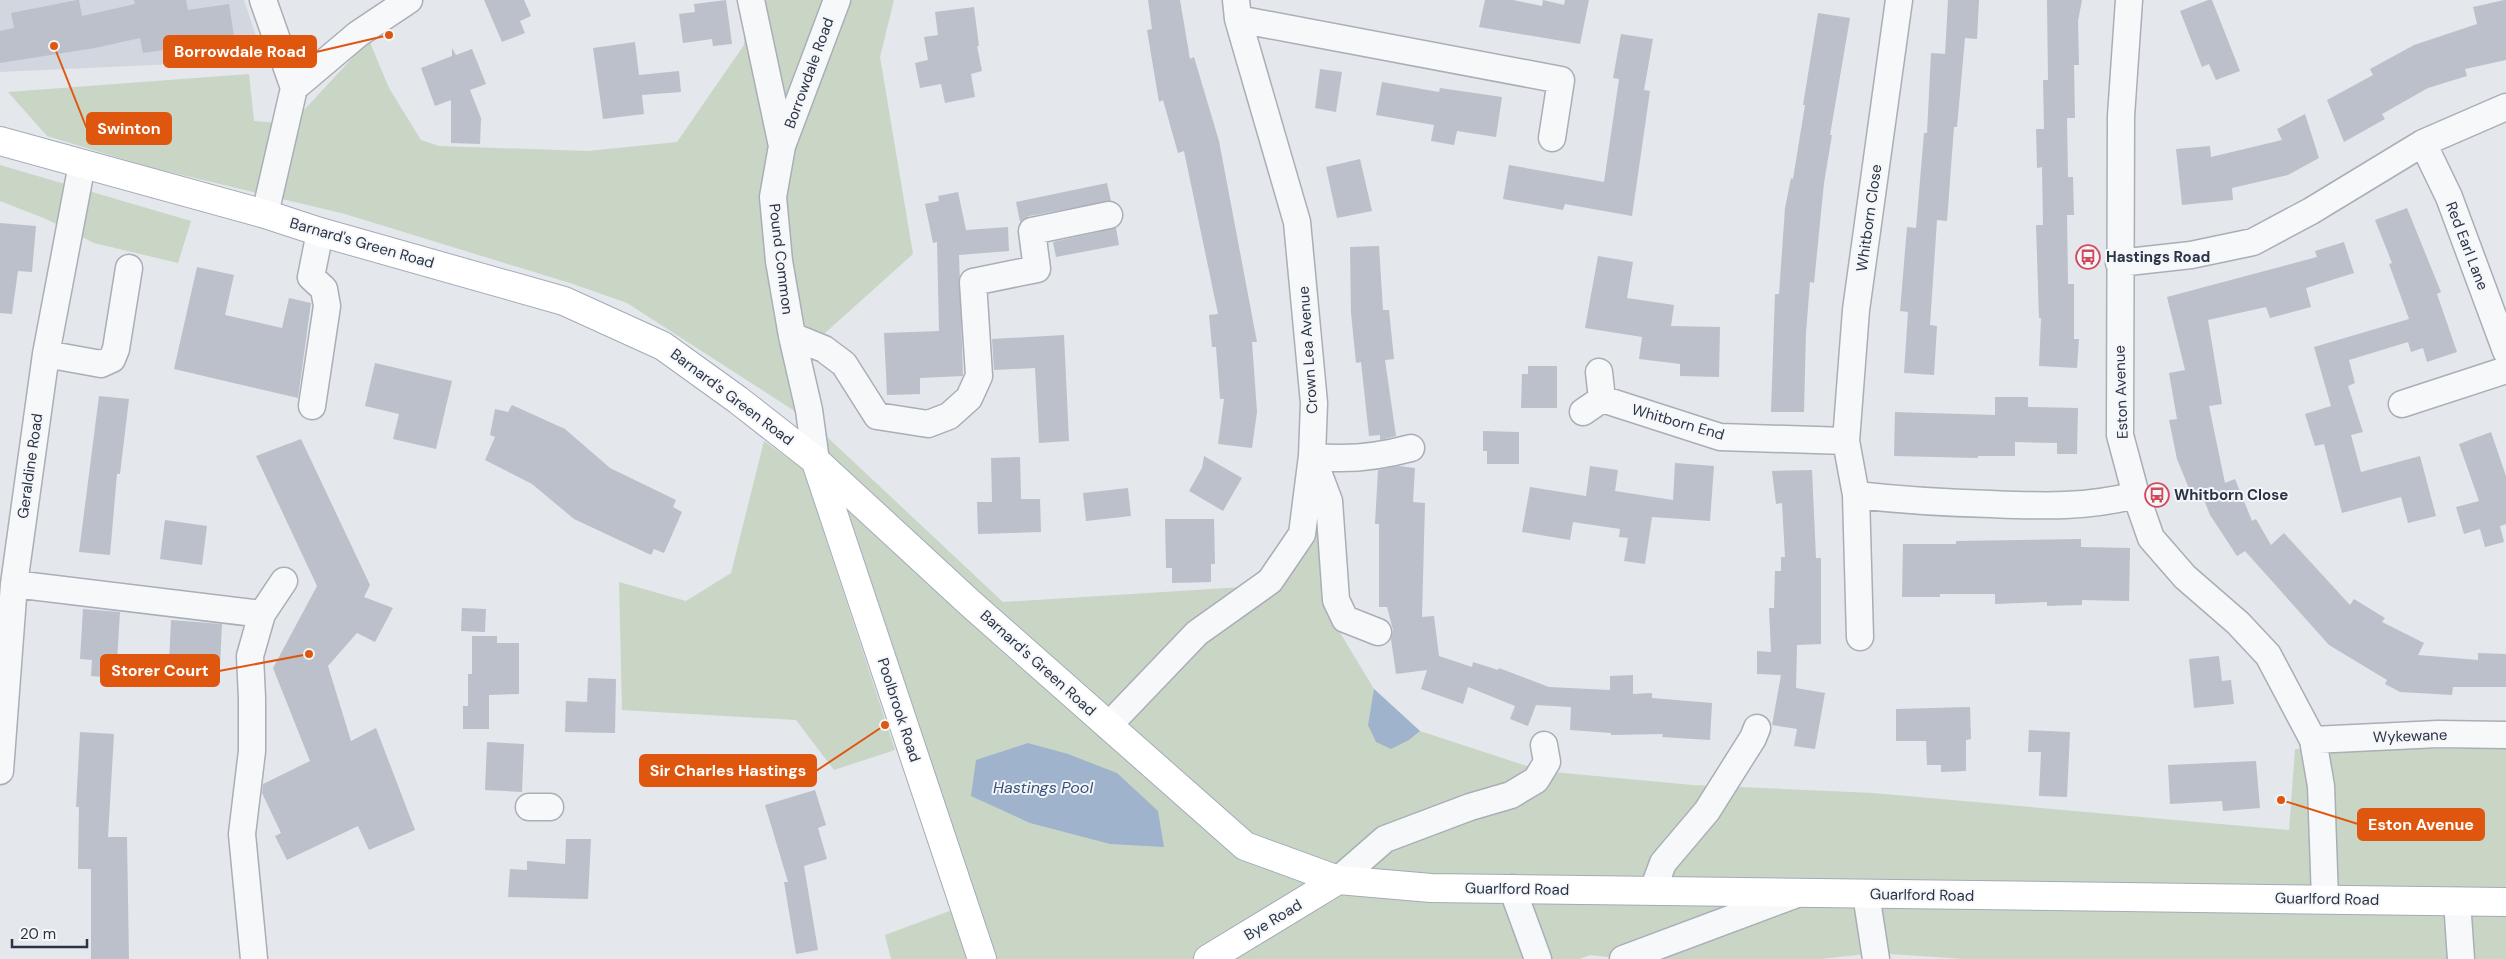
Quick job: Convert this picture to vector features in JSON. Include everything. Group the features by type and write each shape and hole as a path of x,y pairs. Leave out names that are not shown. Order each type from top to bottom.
{"main road":[{"name":"Barnard's Green Road","path":"0,141 265,214 320,232 564,301 663,346 738,400 816,460 1108,726 1246,846 1338,880"},
{"name":"Poolbrook Road","path":"816,460 982,959"},
{"name":"Guarlford Road","path":"1338,880 1431,888 2506,902"},
{"name":"Bye Road","path":"1208,959 1338,880"}],"street":[{"path":"263,0 294,88 265,214"},
{"path":"294,88 358,34 410,0"},
{"name":"Pound Common","path":"751,0 782,146 773,196 779,261 792,336 809,410 816,460"},
{"name":"Borrowdale Road","path":"782,146 837,0"},
{"name":"Whitborn Close","path":"1860,637 1856,495 1846,441 1856,310 1899,0"},
{"name":"Eston Avenue","path":"2129,0 2121,116 2119,263 2120,435 2136,494 2151,538 2185,577 2238,623 2268,654 2313,740 2321,786 2325,899"},
{"name":"Crown Lea Avenue","path":"1108,726 1197,633 1270,581 1302,534 1312,456 1314,402 1297,222 1237,10 1561,80 1552,138"},
{"path":"2119,263 2191,255 2253,242 2311,211 2423,143 2506,107"},
{"name":"Red Earl Lane","path":"2423,143 2449,197 2506,351"},
{"name":"Geraldine Road","path":"0,771 14,584 46,354 82,164"},
{"path":"792,336 824,350 844,364 877,416 928,424 949,416 969,398 978,376 973,282 1037,269 1032,231 1109,215"},
{"path":"312,406 327,306 324,289 311,277 320,232"},
{"path":"46,354 101,364 112,359 116,349 129,268"},
{"path":"2402,404 2506,370"},
{"name":"Whitborn End","path":"1600,372 1592,406 1720,436 1846,441"},
{"path":"1378,632 1344,619 1336,600 1329,501 1312,456 1339,460 1387,454 1411,448"},
{"path":"1856,495 1916,502 2061,507 2101,503 2136,494"},
{"path":"254,959 242,834 252,751 250,656 262,614 284,581"},
{"path":"14,584 234,599 262,614"},
{"path":"1653,890 1663,863 1707,811 1753,738 1757,728"},
{"name":"Wykewane","path":"2313,740 2438,734 2506,735"},
{"path":"1338,880 1385,839 1470,807 1511,796 1536,780 1547,762 1544,745"},
{"path":"1512,888 1538,959"},
{"path":"1622,959 1800,893"},
{"path":"1866,894 1876,959"},
{"path":"2457,901 2461,959"}],"shaded area":[{"path":"0,0 244,0 264,60 0,72"}],"green space":[{"path":"747,0 894,0 880,57 913,254 806,350 825,435 1003,602 1243,587 1267,570 1320,502 1327,611 1374,689 1420,731 1542,771 1693,785 1873,793 2289,830 2295,749 2506,749 2506,959 1964,959 1875,953 1821,959 1625,959 1590,955 1580,959 891,959 885,935 971,903 832,469 793,410 627,303 573,284 345,214 149,167 47,136 8,92 249,74 254,121 291,124 369,40 389,88 421,140 439,146 588,151 677,142 744,45"},
{"path":"0,165 191,221 178,263 94,243 46,219 0,201"},
{"path":"764,441 803,469 895,750 834,770 796,720 622,710 619,582 686,601 731,573"}],"water":[{"path":"1374,689 1420,731 1409,740 1391,749 1376,742 1368,725"},
{"name":"Hastings Pool","path":"1028,743 1068,754 1117,773 1158,811 1164,847 1110,844 1030,823 971,796 976,760"}],"building":[{"path":"79,0 82,16 135,4 134,0 186,0 188,10 229,4 235,42 198,48 198,45 143,53 140,38 95,48 0,63 0,31 14,28 11,13"},
{"path":"484,0 524,0 531,16 520,21 525,33 502,42"},
{"path":"726,0 732,44 713,46 712,39 683,43 679,14 695,12 694,4"},
{"path":"1148,0 1180,0 1190,59 1194,57 1219,141 1257,342 1252,342 1257,412 1252,448 1218,444 1224,399 1220,399 1216,347 1212,347 1209,315 1218,314 1184,151 1178,153 1163,100 1159,102 1147,30 1152,29"},
{"path":"1485,0 1513,0 1542,6 1543,0 1564,5 1565,0 1589,0 1580,44 1479,27"},
{"path":"1948,0 1979,0 1977,39 1965,38 1957,127 1954,127 1947,221 1937,220 1930,325 1937,326 1934,375 1904,373 1908,312 1900,311 1907,227 1916,228 1924,133 1927,133 1931,53 1945,54"},
{"path":"2047,0 2082,0 2078,21 2079,65 2074,65 2075,118 2067,118 2068,177 2073,177 2074,215 2067,215 2068,284 2074,284 2074,339 2079,339 2077,368 2039,366 2041,318 2039,318 2036,225 2043,225 2042,167 2037,168 2036,129 2044,129 2043,80 2048,80"},
{"path":"2212,0 2240,71 2216,80 2209,64 2202,67 2180,11"},
{"path":"2506,0 2506,60 2465,69 2467,76 2428,88 2382,114 2385,119 2344,142 2327,100 2373,75 2370,69 2414,45 2477,24 2473,7"},
{"path":"974,7 979,46 977,46 982,71 971,74 975,97 945,103 941,84 920,88 915,63 928,60 924,37 938,35 935,12"},
{"path":"1818,13 1850,18 1830,135 1832,135 1824,183 1814,283 1810,282 1806,333 1804,412 1771,412 1775,294 1779,294 1785,208 1791,178 1793,179"},
{"path":"1621,34 1653,39 1644,90 1650,91 1632,216 1565,204 1563,210 1503,199 1509,165 1604,182 1619,79 1613,78"},
{"path":"635,42 639,75 679,71 681,92 642,95 644,114 603,119 593,48"},
{"path":"452,48 456,55 472,49 486,84 470,90 481,118 480,144 451,143 451,100 435,106 421,68 452,56"},
{"path":"1320,69 1342,72 1336,112 1315,108"},
{"path":"1382,82 1439,92 1440,88 1502,97 1496,137 1457,131 1454,145 1431,141 1434,125 1376,115"},
{"path":"2305,114 2319,158 2288,175 2232,188 2233,200 2182,205 2176,149 2210,146 2211,157 2282,140 2277,129"},
{"path":"1360,159 1372,211 1337,218 1326,167"},
{"path":"1107,183 1111,201 1029,216 1020,222 1016,202"},
{"path":"958,192 966,230 1008,227 1009,251 959,255 963,376 920,378 920,394 887,395 884,333 939,331 937,242 933,243 925,204 939,201 938,196"},
{"path":"2407,208 2441,292 2437,294 2457,352 2427,362 2423,348 2411,352 2408,342 2349,360 2355,383 2348,386 2363,432 2351,435 2361,472 2420,456 2436,516 2408,523 2401,497 2342,513 2324,444 2315,446 2305,414 2331,406 2314,347 2409,319 2389,264 2392,263 2375,220"},
{"path":"0,223 36,226 32,272 18,271 12,314 0,313"},
{"path":"1116,228 1119,245 1056,257 1053,242"},
{"path":"2344,242 2354,273 2306,288 2311,307 2270,318 2266,307 2208,320 2222,404 2209,406 2225,483 2235,479 2252,521 2256,519 2271,545 2284,533 2350,605 2354,599 2385,618 2382,622 2424,643 2418,655 2478,660 2478,653 2506,654 2506,687 2453,687 2452,695 2400,692 2385,684 2387,680 2329,645 2245,551 2237,556 2210,515 2203,497 2194,501 2177,459 2169,420 2177,419 2169,373 2185,370 2167,297 2317,257 2315,251"},
{"path":"1379,246 1383,310 1389,310 1394,359 1385,360 1396,436 1380,440 1380,435 1369,436 1361,362 1356,363 1351,313 1350,247"},
{"path":"1598,256 1633,262 1627,298 1674,305 1671,326 1720,327 1719,377 1680,376 1680,364 1639,359 1642,337 1585,328"},
{"path":"197,267 234,275 225,315 282,328 289,298 311,303 298,398 174,369"},
{"path":"1064,335 1069,441 1039,443 1035,368 994,370 992,339"},
{"path":"375,363 452,381 436,449 393,439 399,414 365,406"},
{"path":"1528,366 1557,366 1557,408 1521,408 1522,374 1528,374"},
{"path":"99,396 129,399 120,474 117,474 110,555 79,552"},
{"path":"1995,397 2028,397 2028,407 2078,408 2077,454 2057,454 2057,443 2015,442 2015,456 1978,456 1978,458 1894,456 1895,412 1995,415"},
{"path":"512,405 565,429 610,468 676,500 673,507 682,512 664,553 654,549 651,555 574,519 532,484 485,460 495,437 490,435 495,409 508,412"},
{"path":"1483,431 1519,432 1519,464 1487,464 1487,451 1483,451"},
{"path":"2491,432 2506,476 2506,524 2500,526 2504,542 2485,547 2480,529 2464,534 2456,507 2479,501 2459,444"},
{"path":"301,439 370,585 364,597 393,608 375,642 357,633 328,666 351,741 376,728 415,830 369,850 358,826 287,860 275,836 281,833 262,793 263,784 310,761 273,668 317,586 256,456"},
{"path":"1204,456 1242,478 1223,511 1189,491 1202,468"},
{"path":"1020,457 1021,499 1040,499 1041,532 978,534 977,502 992,502 991,458"},
{"path":"1675,463 1714,466 1710,521 1652,517 1645,564 1624,561 1628,538 1619,537 1620,529 1573,522 1570,540 1522,532 1530,487 1586,496 1590,466 1618,470 1615,491 1673,500"},
{"path":"1399,466 1415,468 1413,502 1425,503 1422,617 1434,616 1439,656 1472,667 1473,662 1498,670 1499,668 1549,687 1610,690 1610,676 1633,675 1633,694 1652,693 1652,698 1712,703 1710,740 1662,737 1663,734 1611,735 1611,733 1570,730 1571,707 1536,705 1528,726 1510,719 1515,706 1468,687 1463,704 1421,689 1427,670 1396,674 1391,639 1393,630 1387,607 1379,607 1379,524 1375,524 1378,470"},
{"path":"1812,470 1816,558 1821,558 1821,644 1797,645 1796,688 1825,693 1815,749 1794,746 1797,729 1772,725 1781,675 1757,674 1757,651 1771,652 1769,608 1774,608 1775,571 1781,571 1781,557 1785,557 1782,503 1776,504 1772,471"},
{"path":"1128,488 1131,516 1086,521 1083,493"},
{"path":"1165,519 1214,519 1215,564 1211,564 1211,582 1172,583 1172,568 1166,568"},
{"path":"165,520 207,526 202,565 160,559"},
{"path":"2081,539 2081,547 2130,548 2129,601 2082,600 2082,605 2047,606 2047,602 1995,604 1995,594 1940,594 1940,597 1902,597 1903,544 1956,544 1956,541"},
{"path":"462,608 486,609 485,632 461,631"},
{"path":"83,609 120,612 116,678 91,676 92,660 80,659"},
{"path":"171,620 222,624 220,665 169,662"},
{"path":"472,636 497,636 497,643 519,643 519,694 489,695 489,729 463,729 463,706 468,706 468,674 472,674"},
{"path":"2219,656 2222,681 2231,680 2234,704 2194,708 2189,659"},
{"path":"588,678 616,679 615,733 565,732 566,701 587,702"},
{"path":"1970,707 1971,739 1966,740 1966,771 1941,772 1941,765 1927,765 1926,741 1896,741 1896,709"},
{"path":"2029,730 2070,732 2067,797 2039,796 2041,752 2028,752"},
{"path":"80,732 114,734 108,837 127,837 129,959 91,959 91,869 78,869 79,807 76,807"},
{"path":"487,742 524,744 522,792 485,790"},
{"path":"2256,761 2260,808 2223,811 2222,801 2170,804 2168,765"},
{"path":"815,790 826,825 818,828 827,859 804,866 818,950 796,954 784,882 788,882 765,805"},
{"path":"566,839 591,839 588,899 508,897 510,869 527,870 527,861 565,864"}],"place":[{"name":"Borrowdale Road","path":"389,35"},
{"name":"Swinton","path":"54,46"},
{"name":"Hastings Road","path":"2088,257"},
{"name":"Whitborn Close","path":"2157,495"},
{"name":"Storer Court","path":"309,654"},
{"name":"Sir Charles Hastings","path":"885,725"},
{"name":"Eston Avenue","path":"2281,800"}]}
